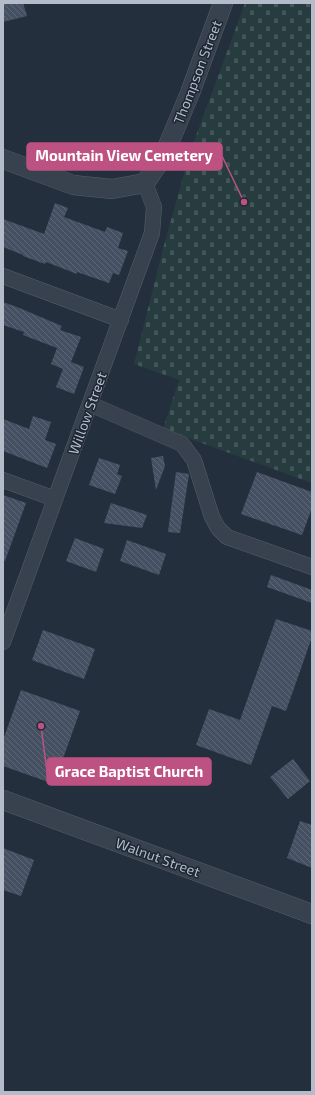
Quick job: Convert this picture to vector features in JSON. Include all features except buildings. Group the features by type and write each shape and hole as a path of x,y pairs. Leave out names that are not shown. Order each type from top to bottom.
{"street":[{"name":"Thompson Street","path":"145,183 164,155 170,142 190,93 223,3"},
{"path":"3,159 73,185 112,189 145,183"},
{"name":"Willow Street","path":"3,642 152,233 154,207 145,183"},
{"path":"3,276 121,320"},
{"path":"90,404 182,444 194,460 212,517 218,528 227,536 312,567"},
{"path":"3,480 55,499"},
{"name":"Walnut Street","path":"3,800 312,914"}],"green space":[{"path":"245,3 312,3 312,483 163,429 179,380 134,364 163,249 189,155"}],"place":[{"name":"Mountain View Cemetery","path":"244,202"},
{"name":"Grace Baptist Church","path":"41,726"}]}
